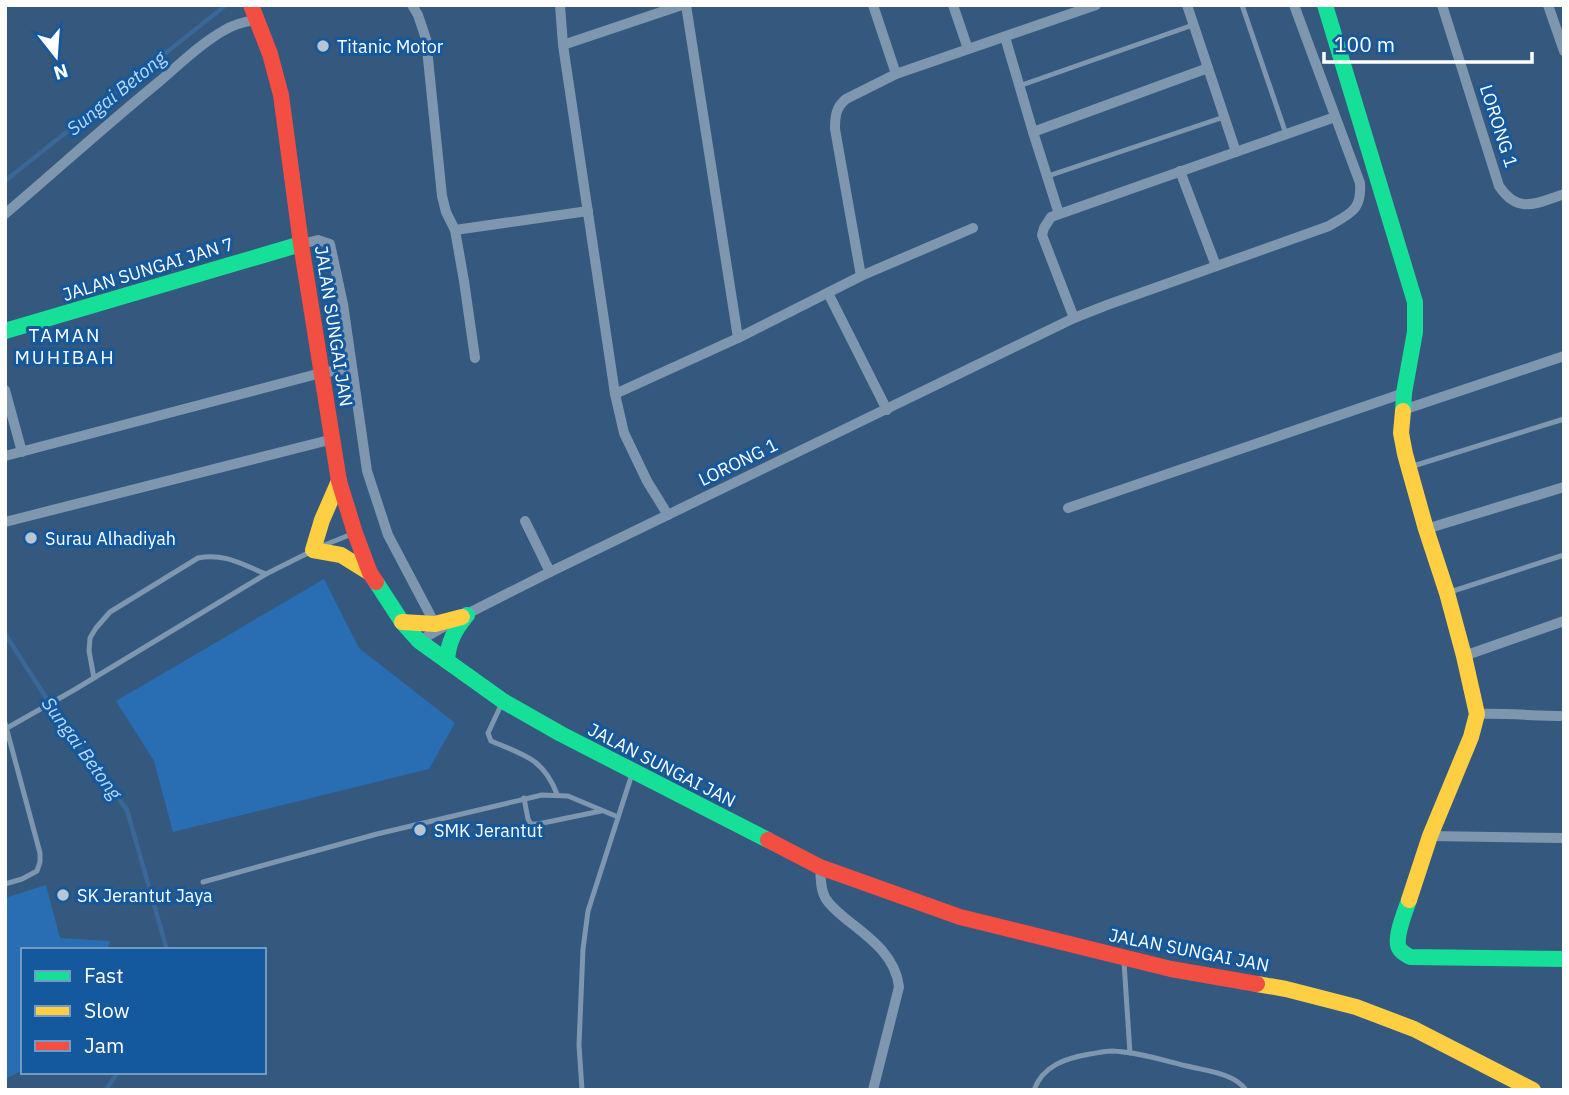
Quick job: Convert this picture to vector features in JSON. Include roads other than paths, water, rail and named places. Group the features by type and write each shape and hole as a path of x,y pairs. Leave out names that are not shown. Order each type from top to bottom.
{"main road":[{"path":"1325,5 1415,302 1415,332 1401,433 1408,467 1447,593 1477,714 1471,737 1430,836 1400,927 1398,946 1410,957 1564,958"},
{"name":"JALAN SUNGAI JAN","path":"254,11 271,54 281,95 301,243 339,481 370,573 402,622 419,641 503,701 561,734 820,867 960,917 1171,969 1286,989 1356,1007 1414,1029 1533,1090"},
{"name":"JALAN SUNGAI JAN 7","path":"5,331 301,243"},
{"path":"339,481 322,520 313,550 341,555 370,573"},
{"path":"402,622 435,624 466,615"},
{"path":"447,661 450,640 455,628 466,615"}],"street":[{"path":"412,5 426,39 442,195 446,212 455,230 475,358"},
{"path":"560,5 563,45 615,394 629,445 668,515"},
{"path":"563,45 684,5 738,338"},
{"path":"873,5 896,74"},
{"path":"953,5 968,49"},
{"path":"861,276 835,129 835,115 840,104 896,74 1005,37 1082,7 1096,5"},
{"path":"1186,5 1236,152"},
{"name":"LORONG 1","path":"419,641 550,572 1074,318 1329,226 1345,217 1356,208 1361,197 1360,183 1294,5"},
{"name":"LORONG 1","path":"1442,5 1499,186 1506,197 1516,203 1530,206 1564,194"},
{"path":"1548,5 1564,51"},
{"path":"5,214 201,47 222,32 244,22 254,11"},
{"path":"1005,37 1059,214"},
{"path":"1032,132 1208,68"},
{"path":"1074,318 1042,235 1046,222 1051,217 1335,117"},
{"path":"1180,171 1216,266"},
{"path":"455,230 588,211"},
{"path":"615,394 738,338 861,276 973,228"},
{"path":"301,243 318,240 330,244 343,304 367,471 388,535 435,624"},
{"path":"828,293 887,410"},
{"path":"1069,508 1404,402 1564,356"},
{"path":"5,456 321,373 351,368"},
{"path":"5,390 22,452"},
{"path":"5,522 333,439"},
{"path":"1426,529 1564,486"},
{"path":"525,521 550,572"},
{"path":"1464,656 1564,621"},
{"path":"1477,714 1564,716"},
{"path":"1430,836 1564,838"},
{"path":"820,867 825,898 834,909 879,946 898,976 899,987 873,1090"}],"lane":[{"path":"1242,5 1286,134"},
{"path":"1019,86 1193,25"},
{"path":"1047,177 1224,117"},
{"path":"1408,467 1564,419"},
{"path":"5,884 37,871 40,862 40,853 6,726 74,690 266,574 313,550 355,533"},
{"path":"1447,593 1564,555"},
{"path":"94,678 89,651 90,638 96,628 110,612 198,558 225,556 266,574"},
{"path":"503,701 488,736 491,741 527,756 543,768 551,778 557,794"},
{"path":"582,1090 579,1045 583,949 588,911 632,771"},
{"path":"203,882 377,834 542,794 568,796 618,817"},
{"path":"524,798 531,824 604,810"},
{"path":"1124,958 1130,1053"},
{"path":"1034,1090 1044,1072 1055,1064 1072,1057 1109,1051 1130,1053 1221,1074 1247,1090"}],"waterway":[{"name":"Sungai Betong","path":"5,181 226,5"},
{"name":"Sungai Betong","path":"5,634 67,730 127,810 166,948"},
{"name":"Sungai Betong","path":"106,1090 117,1074"}],"place":[{"name":"Titanic Motor","path":"323,46"},
{"name":"Surau Alhadiyah","path":"31,538"},
{"name":"SMK Jerantut","path":"420,830"},
{"name":"SK Jerantut Jaya","path":"63,895"}],"district":[{"name":"TAMAN MUHIBAH","path":"65,346"}]}
